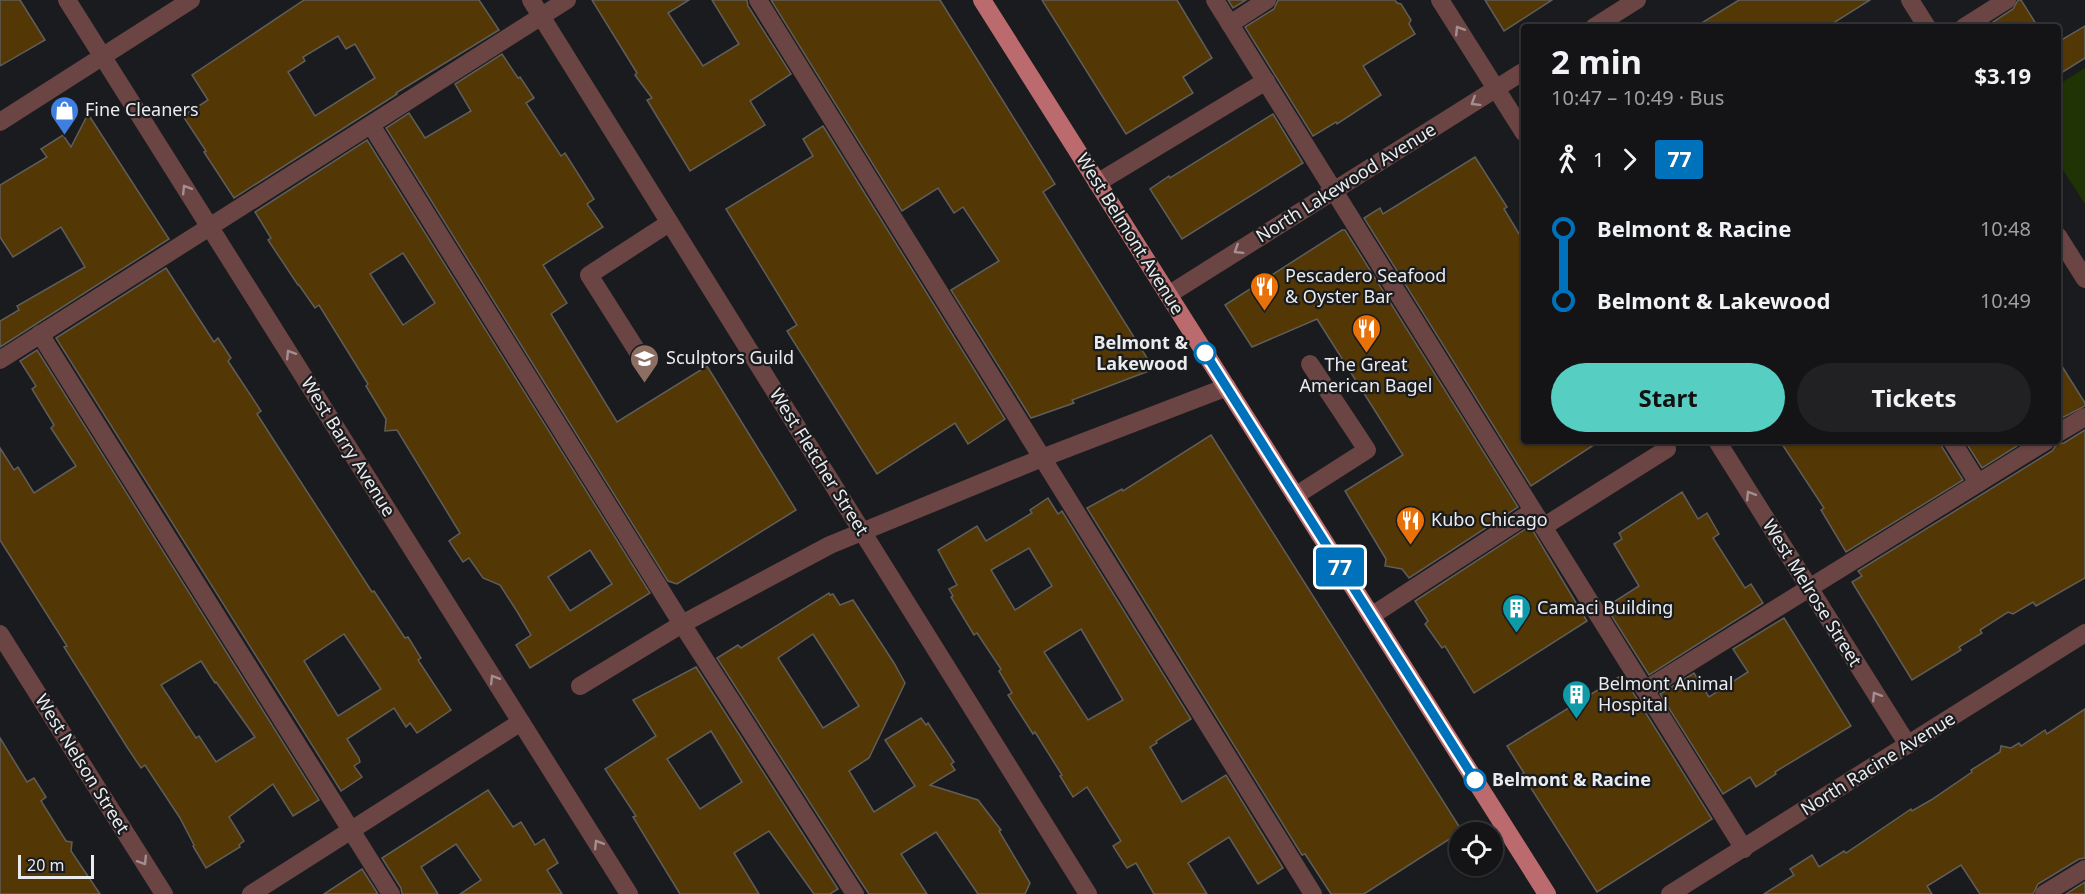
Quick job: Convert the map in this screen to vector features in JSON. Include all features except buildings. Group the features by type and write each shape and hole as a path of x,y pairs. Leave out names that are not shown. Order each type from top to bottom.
{"main road":[{"name":"West Belmont Avenue","path":"982,0 1547,894"}],"street":[{"name":"West Barry Avenue","path":"67,0 629,894"},
{"path":"0,122 191,0"},
{"name":"West Fletcher Street","path":"531,0 1088,894"},
{"path":"0,360 567,0"},
{"path":"758,0 1313,894"},
{"path":"1215,0 1744,849"},
{"path":"1230,24 1267,0"},
{"path":"1440,0 1521,128"},
{"path":"1599,24 1637,0"},
{"path":"1910,0 1925,24"},
{"path":"1969,24 2007,0"},
{"name":"North Lakewood Avenue","path":"1168,295 1521,73"},
{"path":"1097,183 1266,81"},
{"path":"370,125 682,624 855,894"},
{"path":"641,357 589,275 669,223"},
{"path":"2061,241 2085,279"},
{"path":"40,334 391,894"},
{"path":"1295,496 1367,450 1310,364"},
{"path":"580,686 682,624 830,545 1042,458 1227,387"},
{"path":"2061,431 2085,417"},
{"name":"West Melrose Street","path":"1719,444 1908,745"},
{"path":"1954,444 1978,483"},
{"path":"1645,690 2041,444"},
{"path":"1543,527 1667,449"},
{"path":"1371,616 1533,511"},
{"name":"North Racine Avenue","path":"1671,894 2085,633"},
{"name":"West Nelson Street","path":"0,634 164,894"},
{"path":"251,894 521,722"},
{"path":"2044,894 2085,868"}],"green space":[{"path":"2085,68 2085,204 2061,167 2061,83"}],"bus line":[{"name":"77","path":"1205,353 1475,780"}],"place":[{"name":"Fine Cleaners","path":"64,136"},
{"name":"Pescadero Seafood & Oyster Bar","path":"1264,312"},
{"name":"Belmont & Lakewood","path":"1205,353"},
{"name":"The Great American Bagel","path":"1366,354"},
{"name":"Sculptors Guild","path":"645,384"},
{"name":"Kubo Chicago","path":"1410,546"},
{"name":"Camaci Building","path":"1516,634"},
{"name":"Belmont Animal Hospital","path":"1577,720"},
{"name":"Belmont & Racine","path":"1475,780"}]}
